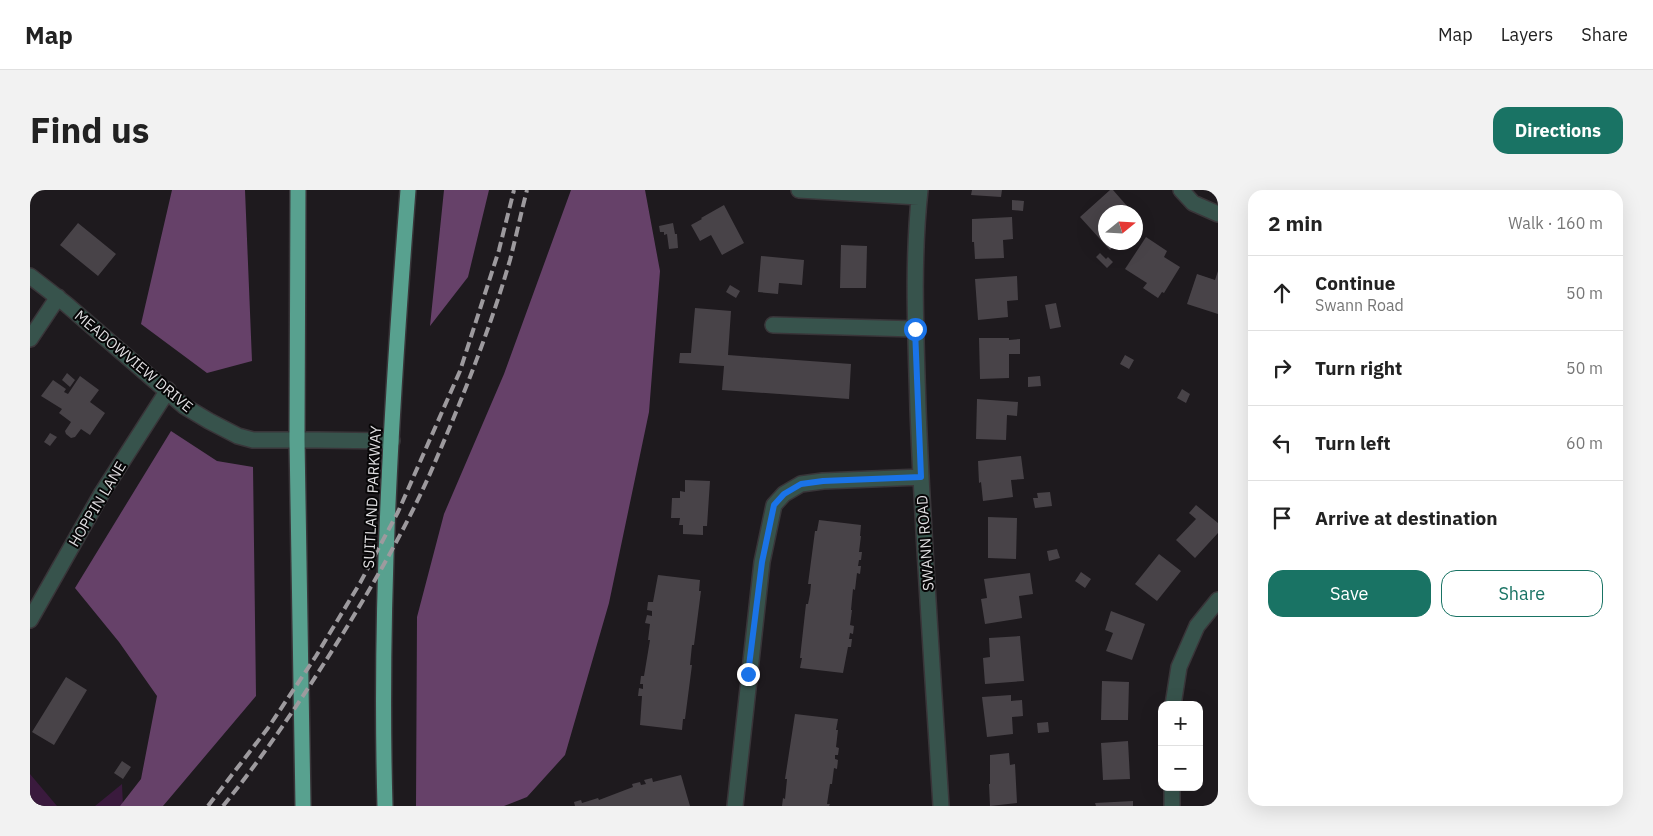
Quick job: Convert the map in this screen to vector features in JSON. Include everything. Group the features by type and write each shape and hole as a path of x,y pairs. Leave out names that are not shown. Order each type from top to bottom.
{"highway":[{"path":"298,190 297,440 303,806"},
{"name":"SUITLAND PARKWAY","path":"385,806 384,649 386,546 408,190"}],"street":[{"path":"799,190 919,193"},
{"path":"1181,190 1193,203 1218,214"},
{"name":"SWANN ROAD","path":"919,193 915,243 915,329 921,477 941,806"},
{"name":"MEADOWVIEW DRIVE","path":"30,276 58,297 168,390 184,406 238,436 253,440 392,441"},
{"path":"30,339 58,297"},
{"path":"773,325 915,329"},
{"name":"HOPPIN LANE","path":"30,620 102,493 168,390"},
{"path":"735,806 762,562 774,505 784,494 801,484 823,481 921,477"},
{"path":"1174,701 1179,667 1197,626 1218,600"},
{"path":"1172,791 1172,806"}],"shaded area":[{"path":"172,190 245,190 252,361 207,373 141,324"},
{"path":"444,190 489,190 468,277 430,326"},
{"path":"571,190 645,190 660,271 649,412 609,603 565,755 527,797 504,806 416,806 417,617 444,514 504,374"},
{"path":"171,431 217,461 253,467 256,696 163,806 120,806 141,779 157,696 119,642 75,588"},
{"path":"30,774 57,806 30,806"},
{"path":"122,784 123,806 95,806"}],"building":[{"path":"972,190 1002,190 1001,197 971,195"},
{"path":"1110,190 1113,190 1126,205 1098,205 1098,237 1080,217"},
{"path":"1012,200 1024,201 1023,211 1012,210"},
{"path":"724,205 744,243 722,255 711,235 700,241 691,225"},
{"path":"1012,217 1013,239 1003,240 1004,258 975,259 974,242 972,242 972,219"},
{"path":"78,223 116,254 98,276 60,245"},
{"path":"673,223 675,234 677,234 678,248 669,249 667,234 664,235 664,232 660,232 659,226"},
{"path":"1146,237 1167,251 1164,257 1180,267 1164,293 1162,292 1158,298 1143,288 1147,283 1125,269 1137,250 1143,250 1143,242"},
{"path":"841,245 867,246 866,288 840,288"},
{"path":"1100,253 1106,259 1108,257 1113,262 1107,268 1096,257"},
{"path":"761,256 804,260 802,285 779,283 778,294 758,292"},
{"path":"1218,271 1218,314 1187,304 1197,274 1215,280"},
{"path":"1017,276 1018,300 1007,301 1008,317 978,320 975,279"},
{"path":"730,285 740,291 736,298 726,292"},
{"path":"1056,303 1061,327 1050,329 1045,305"},
{"path":"695,308 731,311 728,355 851,364 849,399 722,390 724,366 679,363 680,353 691,353"},
{"path":"979,338 1020,339 1020,354 1009,354 1009,378 980,379"},
{"path":"1125,355 1134,360 1129,369 1120,364"},
{"path":"67,373 75,380 70,387 62,380"},
{"path":"80,376 99,390 90,402 105,413 90,435 81,429 75,437 71,438 65,431 71,422 59,413 62,409 41,396 53,380 66,389 64,392 68,394"},
{"path":"1040,376 1041,386 1028,387 1028,377"},
{"path":"1182,389 1190,394 1186,403 1177,398"},
{"path":"977,399 1018,402 1017,416 1007,415 1006,440 976,439"},
{"path":"50,433 57,437 50,446 44,442"},
{"path":"1021,456 1024,479 1011,480 1013,497 983,501 981,482 979,483 978,461"},
{"path":"685,480 710,481 707,526 703,526 703,535 683,534 683,525 679,525 680,518 671,518 672,498 680,498 680,491 685,492"},
{"path":"1050,492 1052,506 1035,508 1033,498 1038,498 1037,493"},
{"path":"1196,505 1218,523 1218,533 1195,558 1176,540 1196,519 1189,513"},
{"path":"988,517 1017,518 1016,559 988,558"},
{"path":"819,520 861,525 859,552 862,552 858,566 861,566 860,574 857,573 855,590 853,589 851,610 850,625 854,626 853,634 850,633 849,639 852,639 851,647 848,647 843,673 800,668 806,604 808,604 811,584 808,584 815,531 817,531"},
{"path":"1057,549 1060,558 1049,561 1047,551"},
{"path":"1159,554 1181,571 1157,601 1135,584"},
{"path":"1081,572 1091,579 1085,588 1075,581"},
{"path":"1030,573 1033,594 1019,596 1022,618 985,624 981,599 987,598 984,579"},
{"path":"658,575 700,580 699,591 701,591 694,645 692,645 690,665 692,665 682,730 640,725 642,696 638,696 639,688 643,689 643,684 640,684 641,676 644,676 650,640 648,640 650,624 645,623 647,615 652,616 652,611 647,610 648,602 653,602"},
{"path":"1111,611 1145,624 1132,660 1106,651 1113,633 1105,630"},
{"path":"1020,636 1024,681 985,684 983,658 990,657 989,638"},
{"path":"66,677 87,690 54,745 32,732"},
{"path":"1102,681 1129,682 1128,720 1101,720"},
{"path":"1011,695 1011,701 1022,700 1023,716 1012,717 1013,734 987,737 982,697"},
{"path":"795,714 838,719 836,747 839,748 835,759 838,760 837,769 834,768 832,784 830,784 827,804 830,804 829,806 782,806 783,798 785,799 787,779 785,779"},
{"path":"1048,722 1049,732 1038,733 1037,723"},
{"path":"1128,741 1130,779 1103,780 1101,743"},
{"path":"1009,753 1010,765 1015,764 1017,803 990,806 990,755"},
{"path":"122,761 131,767 123,779 114,773"},
{"path":"681,775 690,806 575,806 574,802 581,800 582,803 598,798 599,800 633,787 632,784 640,782 641,785 646,784 644,780 652,778 653,782"},
{"path":"1133,801 1133,806 1096,806 1095,803"}],"railway":[{"path":"208,806 268,728 316,656 360,583 398,512 460,371 499,250 514,190"},
{"path":"223,806 300,701 381,570 417,502 458,407 486,334 503,285 527,190"}],"route":[{"path":"748,674 762,562 774,505 784,494 801,484 823,481 921,477 915,329"}]}
